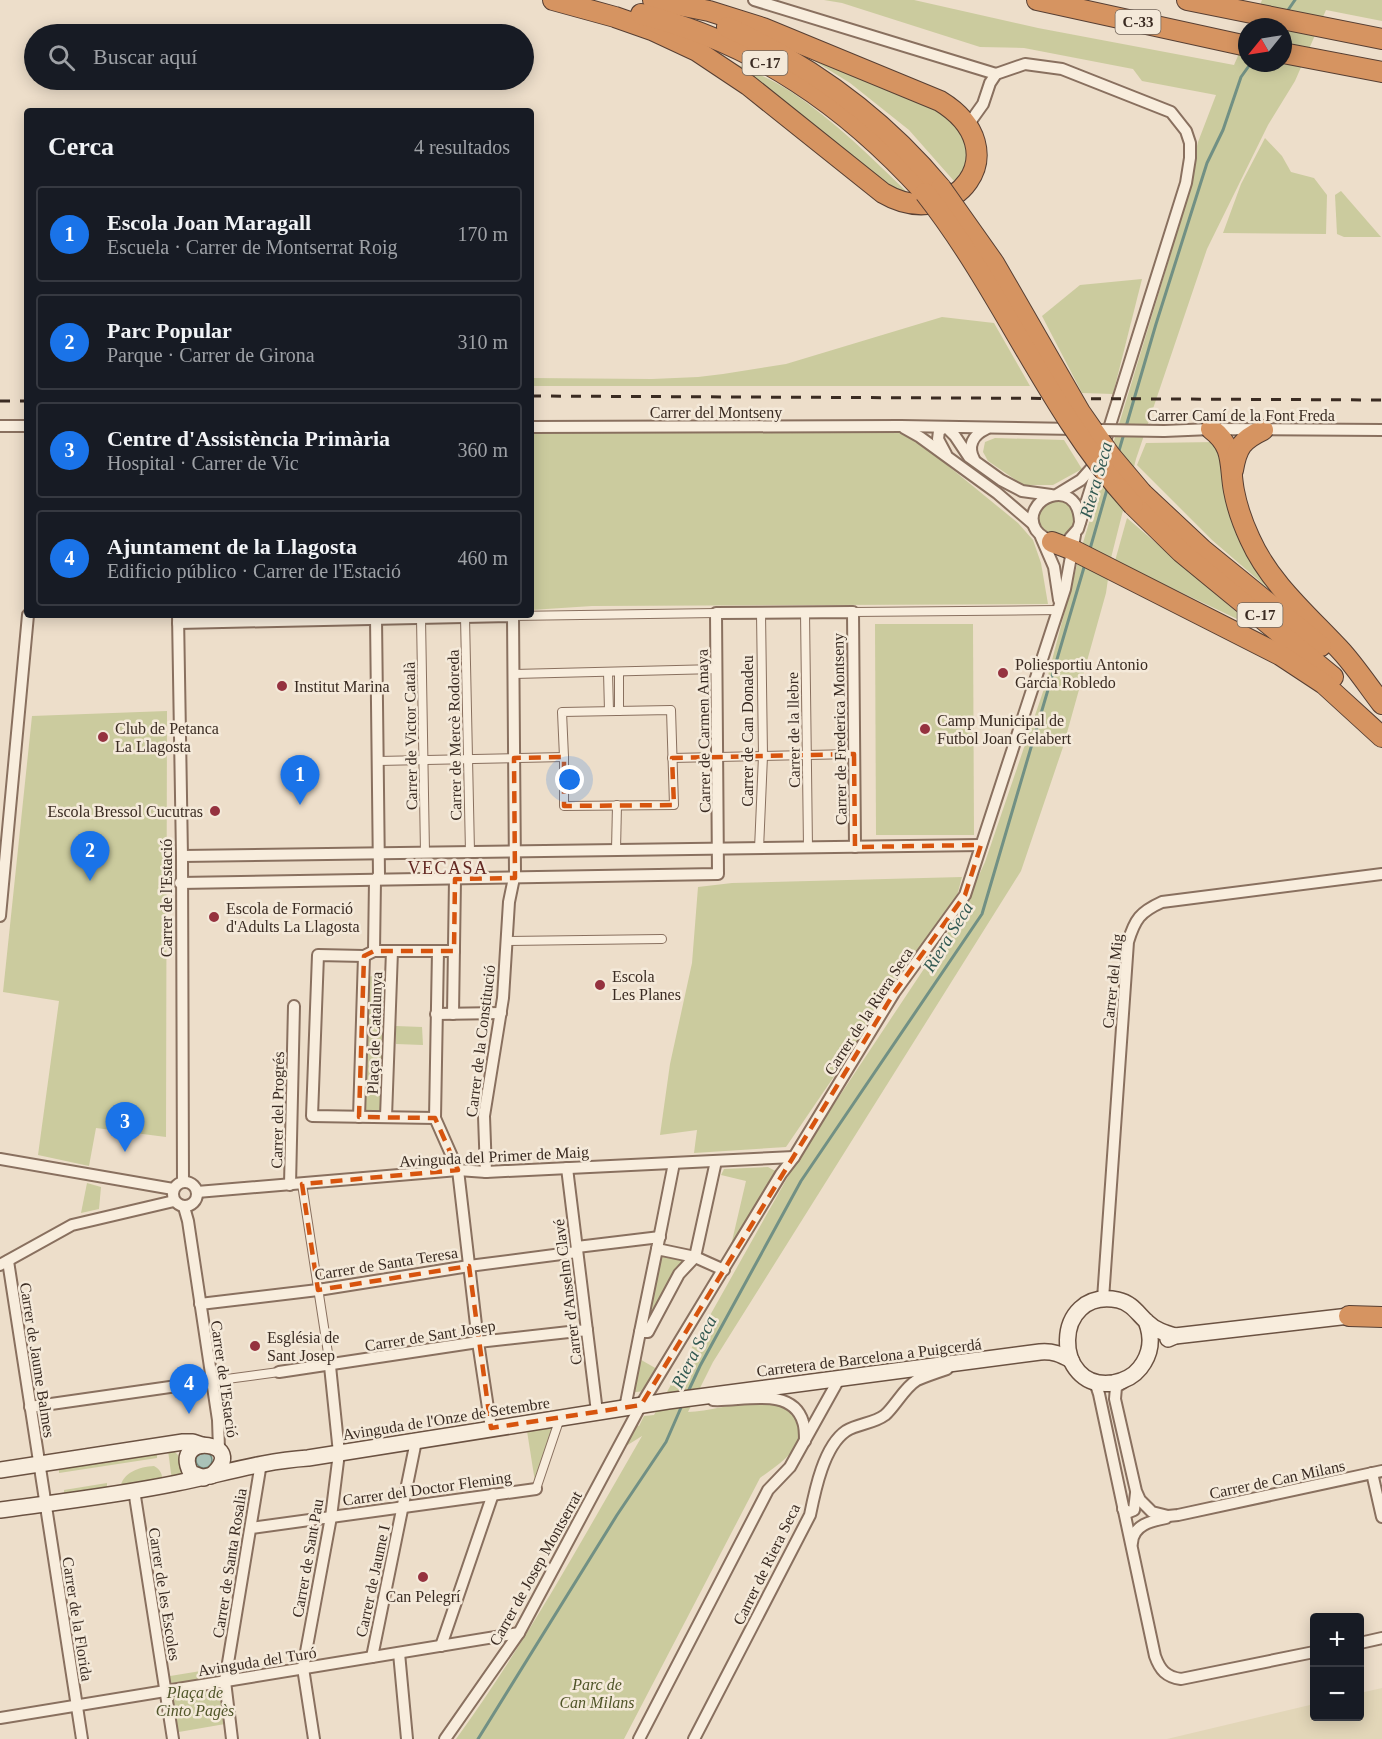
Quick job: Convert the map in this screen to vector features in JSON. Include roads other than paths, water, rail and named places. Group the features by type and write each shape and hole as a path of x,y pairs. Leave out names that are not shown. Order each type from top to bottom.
{"highway":[{"path":"553,0 643,26 698,51 748,85 883,193 903,203 919,205 937,202 954,195 968,182 976,166 974,139 968,125 953,109 928,95 763,28 709,10 653,0"},
{"name":"C-17","path":"567,0 668,21 741,50 776,68 808,88 871,137 933,191"},
{"name":"C-17","path":"647,0 692,13 728,28 800,65 865,111 895,138 933,191 1077,435 1107,476 1203,550 1328,652 1382,705"},
{"name":"C-33","path":"1037,0 1238,44"},
{"path":"1188,0 1382,39"},
{"path":"1292,55 1382,72"},
{"path":"1211,429 1219,435 1227,447 1234,493 1244,524 1269,572 1345,656 1382,705"},
{"path":"1232,476 1239,448 1248,438 1263,430"},
{"name":"C-17","path":"1137,499 1188,557 1333,677 1352,695 1382,731"},
{"path":"1046,538 1076,546 1111,570 1280,655 1338,695 1382,737"},
{"path":"1349,1316 1382,1317"}],"main road":[{"path":"1175,1336 1160,1331 1123,1302 1103,1299 1082,1308 1072,1319 1067,1332 1068,1353 1076,1368 1087,1377 1100,1383 1110,1383 1129,1378 1137,1372 1149,1353 1161,1342 1175,1336 1382,1311"},
{"path":"1146,1321 1150,1333 1149,1353"},
{"name":"Carretera de Barcelona a Puigcerdá","path":"1040,1352 1067,1332"},
{"name":"Carretera de Barcelona a Puigcerdá","path":"633,1406 1040,1352 1061,1354 1071,1360"},
{"name":"Avinguda de l'Onze de Setembre","path":"221,1453 244,1464 258,1464 339,1454 633,1406"},
{"path":"0,1470 193,1442 213,1445 221,1453 221,1466 207,1477 195,1476 188,1466 187,1458 190,1451 202,1445"},
{"name":"Avinguda de l'Onze de Setembre","path":"0,1510 207,1477 258,1464"}],"street":[{"path":"754,0 996,74 1025,64 1062,69 1171,112 1186,131 1190,143 1186,183 1099,459 1080,522 1076,546"},
{"path":"968,125 983,104 996,74"},
{"path":"0,426 24,426"},
{"path":"901,426 914,432 997,493 1046,538"},
{"name":"Carrer del Montseny","path":"534,427 901,426 1101,430"},
{"path":"950,459 938,439 939,431 945,427 955,436 966,454 1012,487 1032,494 1065,495 1075,503 1080,522"},
{"path":"976,462 971,451 972,442 978,434 990,428"},
{"name":"Carrer Camí de la Font Freda","path":"1101,430 1382,430"},
{"path":"1033,524 1035,510 1039,503 1081,480 1099,459"},
{"name":"Carrer de la Riera Seca","path":"1046,538 1057,578 1058,608"},
{"name":"Carrer de la Riera Seca","path":"633,1406 724,1270 894,993 965,895 1076,546"},
{"path":"534,616 1058,608"},
{"name":"Carrer de Can Donadeu","path":"759,849 763,756 761,612"},
{"name":"Carrer de la llebre","path":"805,612 808,848"},
{"name":"Carrer de Frederica Montseny","path":"853,612 855,847"},
{"name":"Carrer de Carmen Amaya","path":"514,878 718,874 716,613"},
{"path":"0,916 28,618"},
{"path":"374,951 375,880 379,875 376,618"},
{"path":"178,619 421,618"},
{"name":"Carrer de Victor Català","path":"421,618 425,853"},
{"name":"Carrer de Mercè Rodoreda","path":"465,618 470,852"},
{"name":"Carrer de la Constitució","path":"486,1172 484,1116 501,1013 509,902 514,878 513,618"},
{"name":"Carrer de l'Estació","path":"178,619 182,856 180,883 183,1182"},
{"path":"514,674 717,669"},
{"path":"608,672 609,711"},
{"path":"619,672 619,711"},
{"path":"671,710 674,805 564,806 562,712 609,711 671,710"},
{"path":"672,758 854,754"},
{"path":"378,761 564,757"},
{"path":"616,850 617,806"},
{"path":"182,856 981,845"},
{"name":"Carrer del Mig","path":"1103,1299 1128,942 1134,922 1147,909 1162,902 1382,874"},
{"path":"180,883 514,878"},
{"path":"453,1014 455,879"},
{"path":"507,941 662,939"},
{"path":"435,1118 312,1116 318,955 363,956 374,951 454,951"},
{"name":"Plaça de Catalunya","path":"386,1117 392,951"},
{"path":"438,951 435,1118 458,1170 478,1342 491,1428"},
{"name":"Plaça de Catalunya","path":"359,1117 363,956"},
{"name":"Carrer del Progrés","path":"290,1185 294,1006"},
{"path":"436,1014 501,1013"},
{"name":"Carrer del Progrés","path":"293,1036 315,1036"},
{"name":"Avinguda del Primer de Maig","path":"197,1192 302,1185 458,1170 486,1172 794,1157"},
{"path":"0,1159 194,1203 197,1192 192,1184 183,1182 178,1184 177,1199"},
{"path":"640,1332 648,1332 678,1274 695,1257 716,1161"},
{"path":"633,1406 640,1332 674,1163"},
{"name":"Carrer d'Anselm Clavé","path":"567,1168 597,1412"},
{"path":"302,1185 330,1366"},
{"path":"4,1263 72,1225 177,1199"},
{"name":"Carrer de l'Estació","path":"177,1199 188,1221 221,1453"},
{"name":"Carrer de Santa Teresa","path":"200,1304 318,1290 577,1249 658,1243 724,1270"},
{"name":"Carrer de Jaume Balmes","path":"4,1263 40,1464"},
{"name":"Carrer de Sant Josep","path":"279,1372 478,1342 587,1330"},
{"name":"Carrer de Riera Seca","path":"694,1739 810,1515 817,1484 835,1443 844,1432 885,1415 916,1381 965,1363"},
{"name":"Carrer de Sant Pau","path":"314,1739 303,1668 331,1517 339,1454 330,1366"},
{"path":"30,1407 279,1372"},
{"path":"1087,1377 1096,1385 1099,1394 1155,1656 1164,1673 1181,1679 1310,1653"},
{"name":"Carrer de Can Milans","path":"1129,1378 1116,1387 1115,1393 1136,1491 1140,1500 1152,1512 1168,1516 1178,1515"},
{"name":"Carrer de Riera Seca","path":"639,1739 768,1490 790,1467 839,1379"},
{"path":"702,1397 727,1401 772,1397 788,1402 803,1420 805,1441"},
{"name":"Carrer de Josep Montserrat","path":"445,1739 519,1633 633,1406"},
{"path":"536,1488 560,1418"},
{"name":"Carrer de Jaume I","path":"372,1657 416,1441"},
{"path":"40,1464 44,1504"},
{"name":"Carrer de Santa Rosalia","path":"232,1739 225,1681 251,1528 258,1464"},
{"path":"1377,1472 1382,1517"},
{"name":"Carrer de Can Milans","path":"1132,1547 1132,1538 1137,1530 1146,1523 1377,1472"},
{"name":"Carrer del Doctor Fleming","path":"251,1528 536,1488"},
{"name":"Carrer de les Escoles","path":"134,1490 173,1739"},
{"path":"1123,1509 1128,1512 1134,1510 1136,1491"},
{"path":"441,1646 493,1494"},
{"name":"Carrer de la Florida","path":"44,1504 82,1739"},
{"name":"Avinguda del Turó","path":"0,1718 519,1633"},
{"path":"1364,1642 1382,1638"},
{"path":"399,1653 407,1739"}],"waterway":[{"name":"Riera Seca","path":"1286,13 1295,0"},
{"name":"Riera Seca","path":"1118,454 1207,163 1223,130 1245,72"},
{"name":"Riera Seca","path":"1090,549 1108,486"},
{"name":"Riera Seca","path":"687,1394 801,1181 982,914 1085,564"},
{"name":"Riera Seca","path":"478,1739 617,1515 666,1442 683,1403"}],"railway":[{"path":"534,396 1382,400"},
{"path":"0,401 24,401"}],"place":[{"name":"Poliesportiu Antonio Garcia Robledo","path":"1003,673"},
{"name":"Institut Marina","path":"282,686"},
{"name":"Camp Municipal de Futbol Joan Gelabert","path":"925,729"},
{"name":"Club de Petanca La Llagosta","path":"103,737"},
{"name":"Escola Joan Maragall","path":"300,805"},
{"name":"Escola Bressol Cucutras","path":"215,811"},
{"name":"Parc Popular","path":"90,881"},
{"name":"Escola de Formació d'Adults La Llagosta","path":"214,917"},
{"name":"Escola Les Planes","path":"600,985"},
{"name":"Centre d'Assistència Primària","path":"125,1152"},
{"name":"Església de Sant Josep","path":"255,1346"},
{"name":"Ajuntament de la Llagosta","path":"189,1414"},
{"name":"Can Pelegrí","path":"423,1577"}],"district":[{"name":"VECASA","path":"448,868"}],"park label":[{"name":"Parc de Can Milans","path":"597,1693"},
{"name":"Plaça de Cinto Pagès","path":"195,1701"}]}
